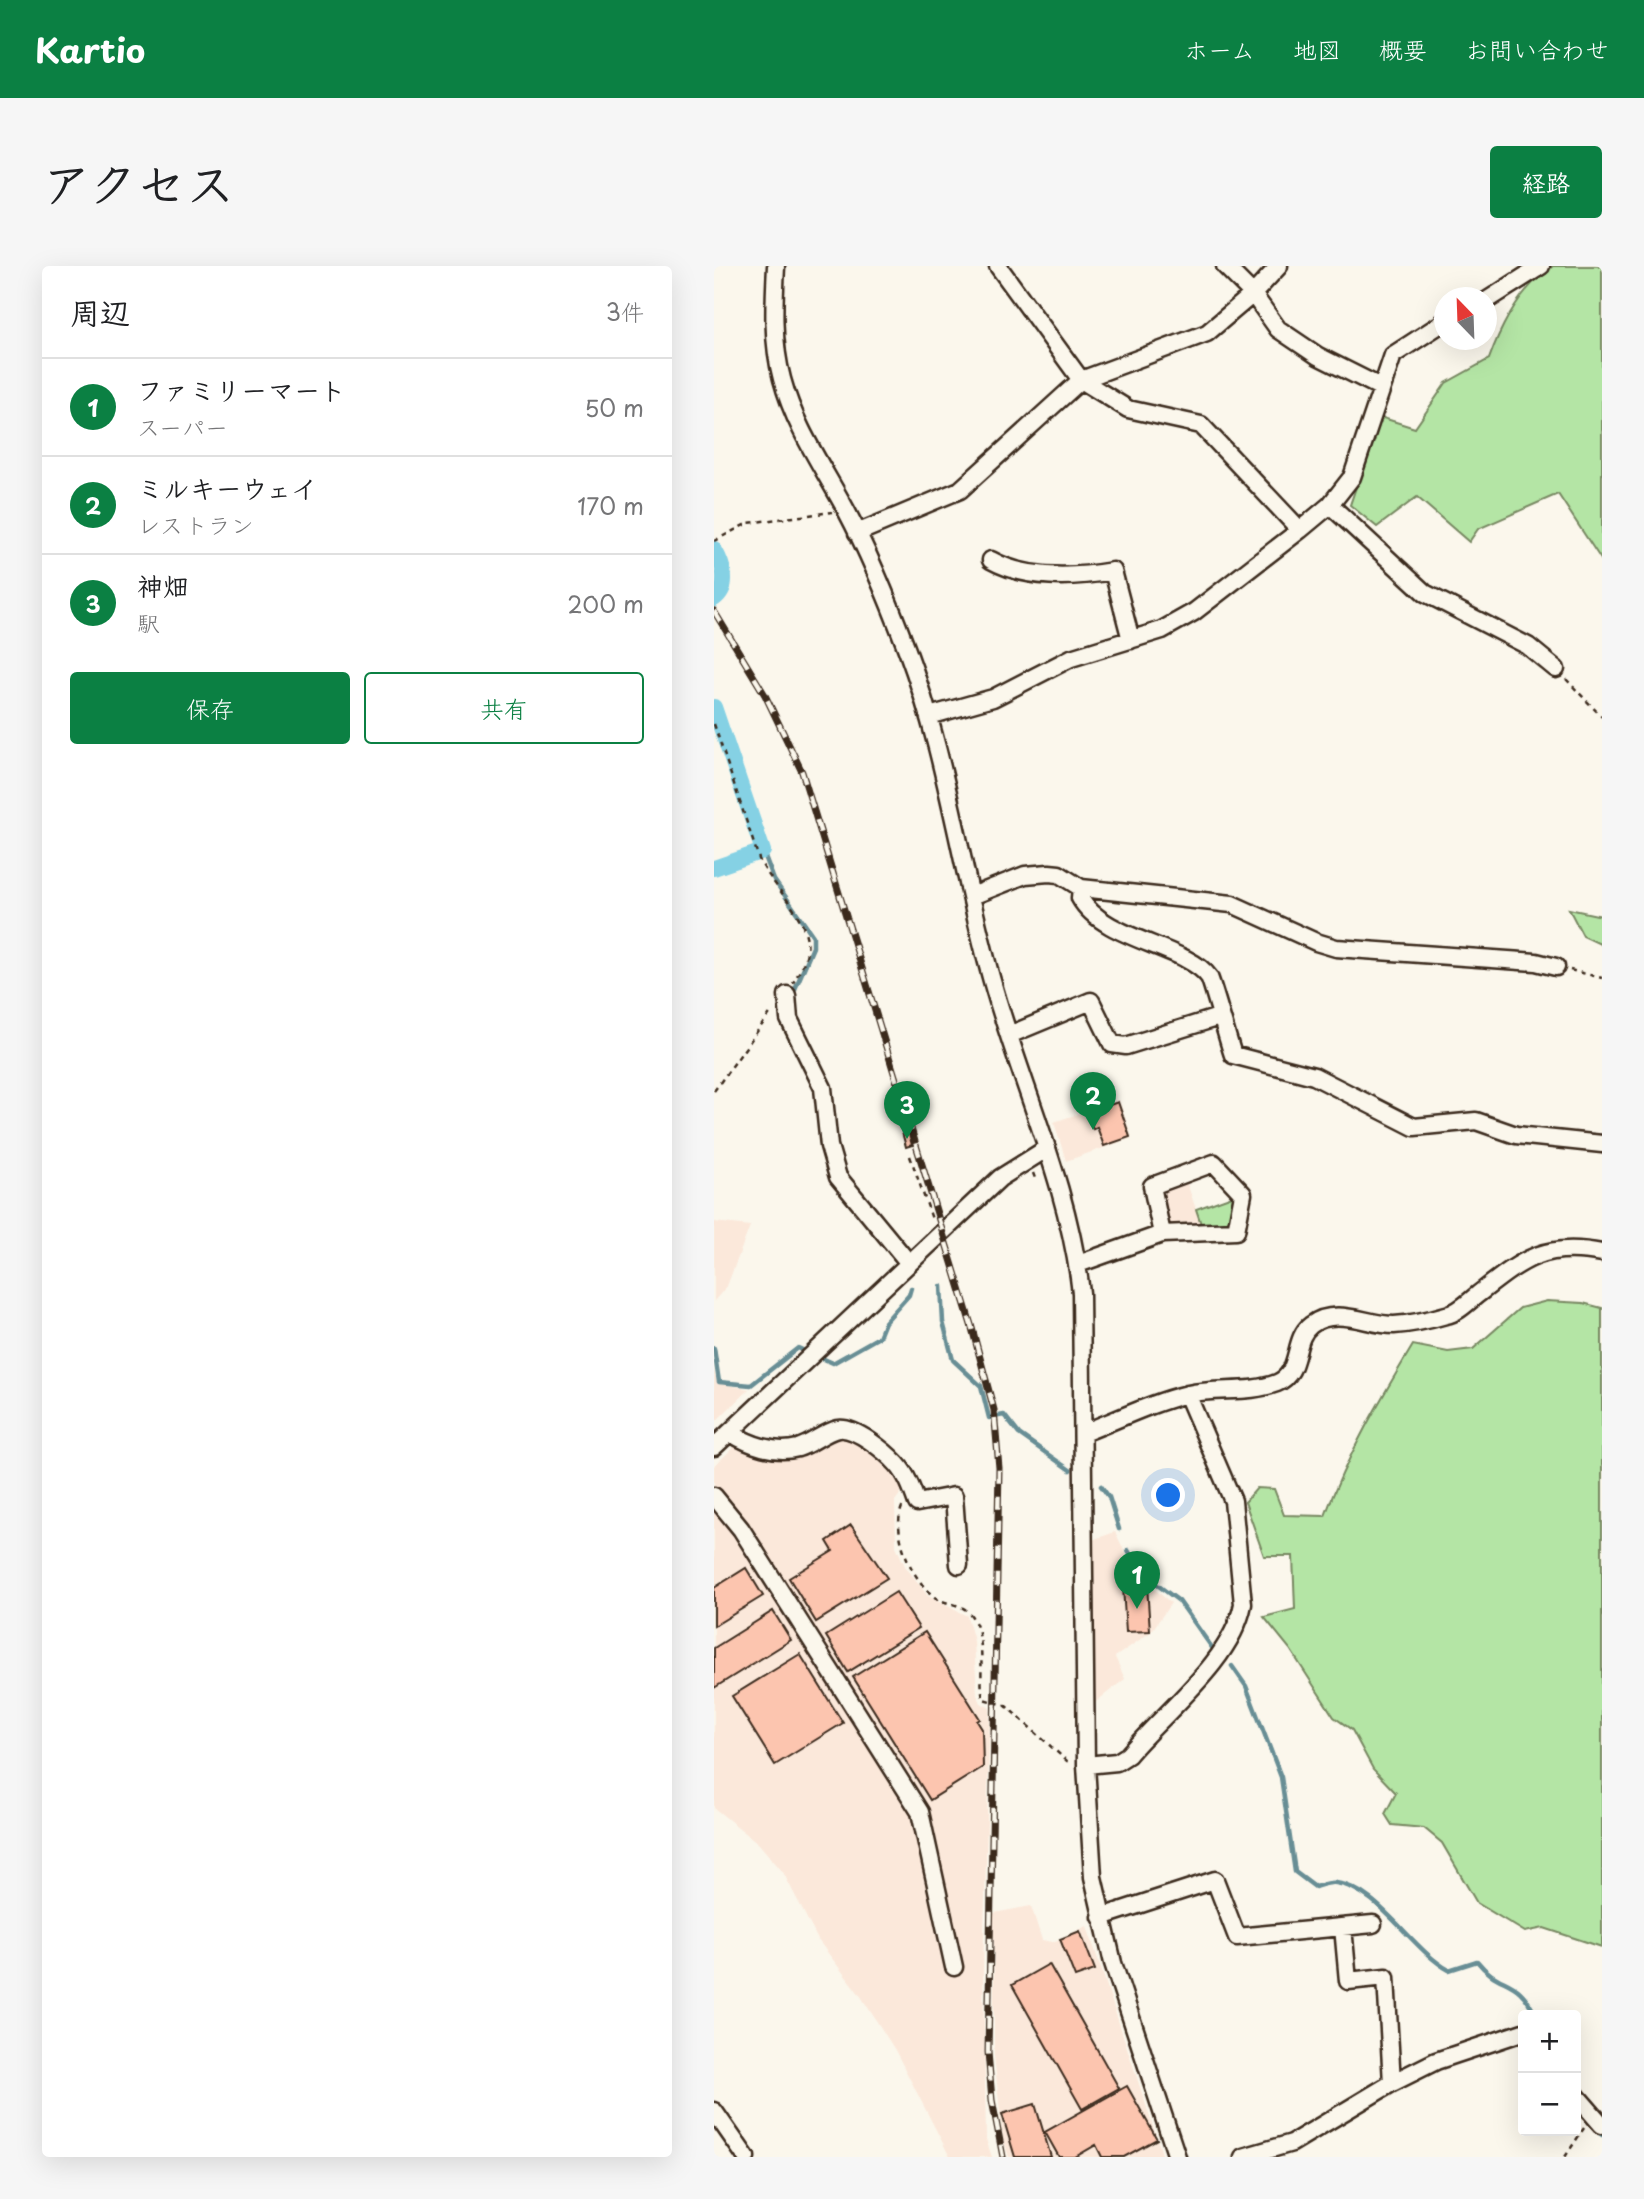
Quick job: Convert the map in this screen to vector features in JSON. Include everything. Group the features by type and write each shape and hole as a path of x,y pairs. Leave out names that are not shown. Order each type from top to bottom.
{"street":[{"path":"776,266 774,328 782,380 802,433 846,510 889,603 929,716 980,937 1069,1219 1078,1264 1083,1433 1086,1765 1093,1877 1101,1917 1177,2157"},
{"path":"998,266 1080,380 1128,409 1201,425 1300,530"},
{"path":"1225,266 1253,294 1278,329 1318,356 1380,387"},
{"path":"857,533 960,490 1080,380 1208,333 1253,294 1279,266"},
{"path":"1497,294 1541,266"},
{"path":"929,716 993,698 1071,658 1162,630 1194,612 1330,505 1352,477 1380,387 1393,355 1434,328"},
{"path":"1330,505 1425,593 1528,646 1556,668"},
{"path":"991,560 1013,572 1082,577 1112,571 1131,640"},
{"path":"972,896 1037,873 1059,874 1081,888 1232,904 1315,942 1336,948 1536,962 1556,967"},
{"path":"1081,888 1080,898 1093,914 1190,963 1209,978 1233,1055 1314,1076 1414,1127 1476,1121 1516,1135 1602,1144"},
{"path":"787,995 789,1019 822,1088 829,1146 838,1177 908,1262"},
{"path":"1009,1035 1091,1001 1112,1044 1126,1046 1219,1017"},
{"path":"714,1447 1000,1178 1046,1149"},
{"path":"1078,1264 1162,1234 1236,1231 1243,1194 1214,1163 1152,1186 1162,1234"},
{"path":"1083,1433 1187,1394 1256,1390 1281,1381 1293,1368 1305,1332 1320,1321 1332,1317 1390,1325 1417,1323 1451,1314 1522,1260 1546,1251 1584,1249 1602,1253"},
{"path":"1086,1765 1117,1762 1128,1755 1217,1658 1241,1615 1243,1604 1233,1501 1187,1394"},
{"path":"731,1433 749,1444 797,1448 838,1429 853,1431 896,1464 917,1503 954,1496 959,1565"},
{"path":"714,1496 741,1529 920,1812 954,1967"},
{"path":"1101,1917 1215,1880 1237,1937 1373,1924"},
{"path":"1343,1927 1348,1981 1386,1977 1392,2083"},
{"path":"1243,2157 1292,2143 1392,2083 1436,2061 1518,2034"},
{"path":"1581,2101 1599,2121"},
{"path":"714,2111 746,2157"}],"path":[{"path":"714,541 748,523 846,510"},
{"path":"1556,668 1602,717"},
{"path":"714,724 759,859 768,878 793,910 808,942 807,955 787,995"},
{"path":"1556,967 1602,978"},
{"path":"714,1090 773,1010 779,1014"},
{"path":"910,1156 933,1222"},
{"path":"911,1489 898,1517 901,1546 919,1577 937,1598 959,1605 970,1614 983,1658 983,1699 1005,1705 1067,1761 1086,1765"},
{"path":"1565,2157 1599,2121"}],"shaded area":[{"path":"1119,1100 1132,1138 1066,1161 1054,1122"},
{"path":"1186,1180 1202,1227 1171,1227 1161,1198 1165,1189"},
{"path":"714,1222 750,1226 727,1286 714,1301"},
{"path":"714,1372 718,1383 749,1389 714,1423"},
{"path":"844,1436 869,1447 895,1472 903,1490 895,1501 896,1546 905,1566 928,1596 967,1616 974,1641 977,1695 981,1703 990,1708 983,1971 986,2139 992,2157 950,2157 895,2050 860,1995 818,1940 783,1872 758,1843 714,1808 714,1466 736,1445 757,1450"},
{"path":"1115,1532 1136,1574 1171,1603 1151,1632 1115,1657 1125,1679 1093,1704 1089,1541"},
{"path":"1031,1906 1042,1940 1053,1942 1087,1926 1163,2157 1009,2157 1003,2139 994,2055 994,1913"}],"green space":[{"path":"1553,266 1602,266 1602,561 1558,494 1478,529 1469,542 1417,497 1377,527 1350,505 1380,417 1415,428 1446,383 1489,359 1493,350 1497,350 1497,339 1514,307 1531,284"},
{"path":"1569,909 1602,916 1602,945 1583,936"},
{"path":"1235,1195 1234,1221 1226,1227 1202,1227 1196,1209"},
{"path":"1547,1301 1583,1303 1602,1308 1602,1947 1544,1928 1525,1932 1477,1903 1442,1843 1424,1828 1392,1825 1385,1814 1396,1793 1373,1769 1352,1730 1334,1717 1290,1649 1264,1617 1295,1609 1293,1556 1264,1556 1245,1502 1257,1488 1274,1489 1284,1515 1325,1516 1376,1407 1413,1345 1448,1352 1473,1349 1520,1308"}],"building":[{"path":"1118,1102 1130,1137 1104,1146 1097,1127 1093,1129 1087,1113"},
{"path":"908,1131 912,1145 906,1147 902,1132"},
{"path":"851,1525 887,1578 816,1622 789,1578 833,1551 827,1541"},
{"path":"746,1568 763,1596 714,1626 714,1588"},
{"path":"1147,1585 1150,1631 1126,1632 1123,1587"},
{"path":"896,1592 919,1628 848,1672 826,1636"},
{"path":"773,1611 791,1640 714,1688 714,1648"},
{"path":"925,1632 980,1719 977,1721 982,1729 983,1767 930,1800 853,1677"},
{"path":"800,1654 843,1723 775,1765 732,1696"},
{"path":"1080,1931 1095,1970 1075,1977 1060,1939"},
{"path":"1049,1964 1119,2088 1082,2109 1012,1985"},
{"path":"1127,2086 1157,2139 1124,2157 1102,2157 1096,2145 1075,2157 1059,2157 1045,2132"},
{"path":"1035,2104 1051,2157 1015,2157 1002,2114"}],"waterway":[{"path":"714,549 724,575 722,588 714,599"},
{"path":"714,707 763,851 714,868"},
{"path":"763,851 774,880 813,936 813,947 792,996"},
{"path":"941,1286 943,1322 953,1360 981,1386 989,1418 1004,1415 1019,1434 1070,1470"},
{"path":"815,1355 833,1363 879,1337 885,1322 909,1295 911,1288"},
{"path":"714,1348 719,1382 751,1385 798,1348 807,1352"},
{"path":"1101,1486 1109,1497 1119,1529"},
{"path":"1128,1550 1140,1572 1179,1601 1213,1649"},
{"path":"1232,1666 1246,1686 1281,1777 1295,1872 1315,1887 1328,1883 1351,1887 1380,1907 1435,1961 1449,1970 1477,1961 1493,1976 1522,1994 1533,2010"},
{"path":"1581,2090 1583,2094"}],"railway":[{"path":"714,611 765,695 802,772 972,1328 994,1410 999,1468 988,2052 992,2100 1003,2157"}],"place":[{"name":"ミルキーウェイ","path":"1093,1130"},
{"name":"神畑","path":"907,1139"},
{"name":"ファミリーマート","path":"1137,1609"}]}
